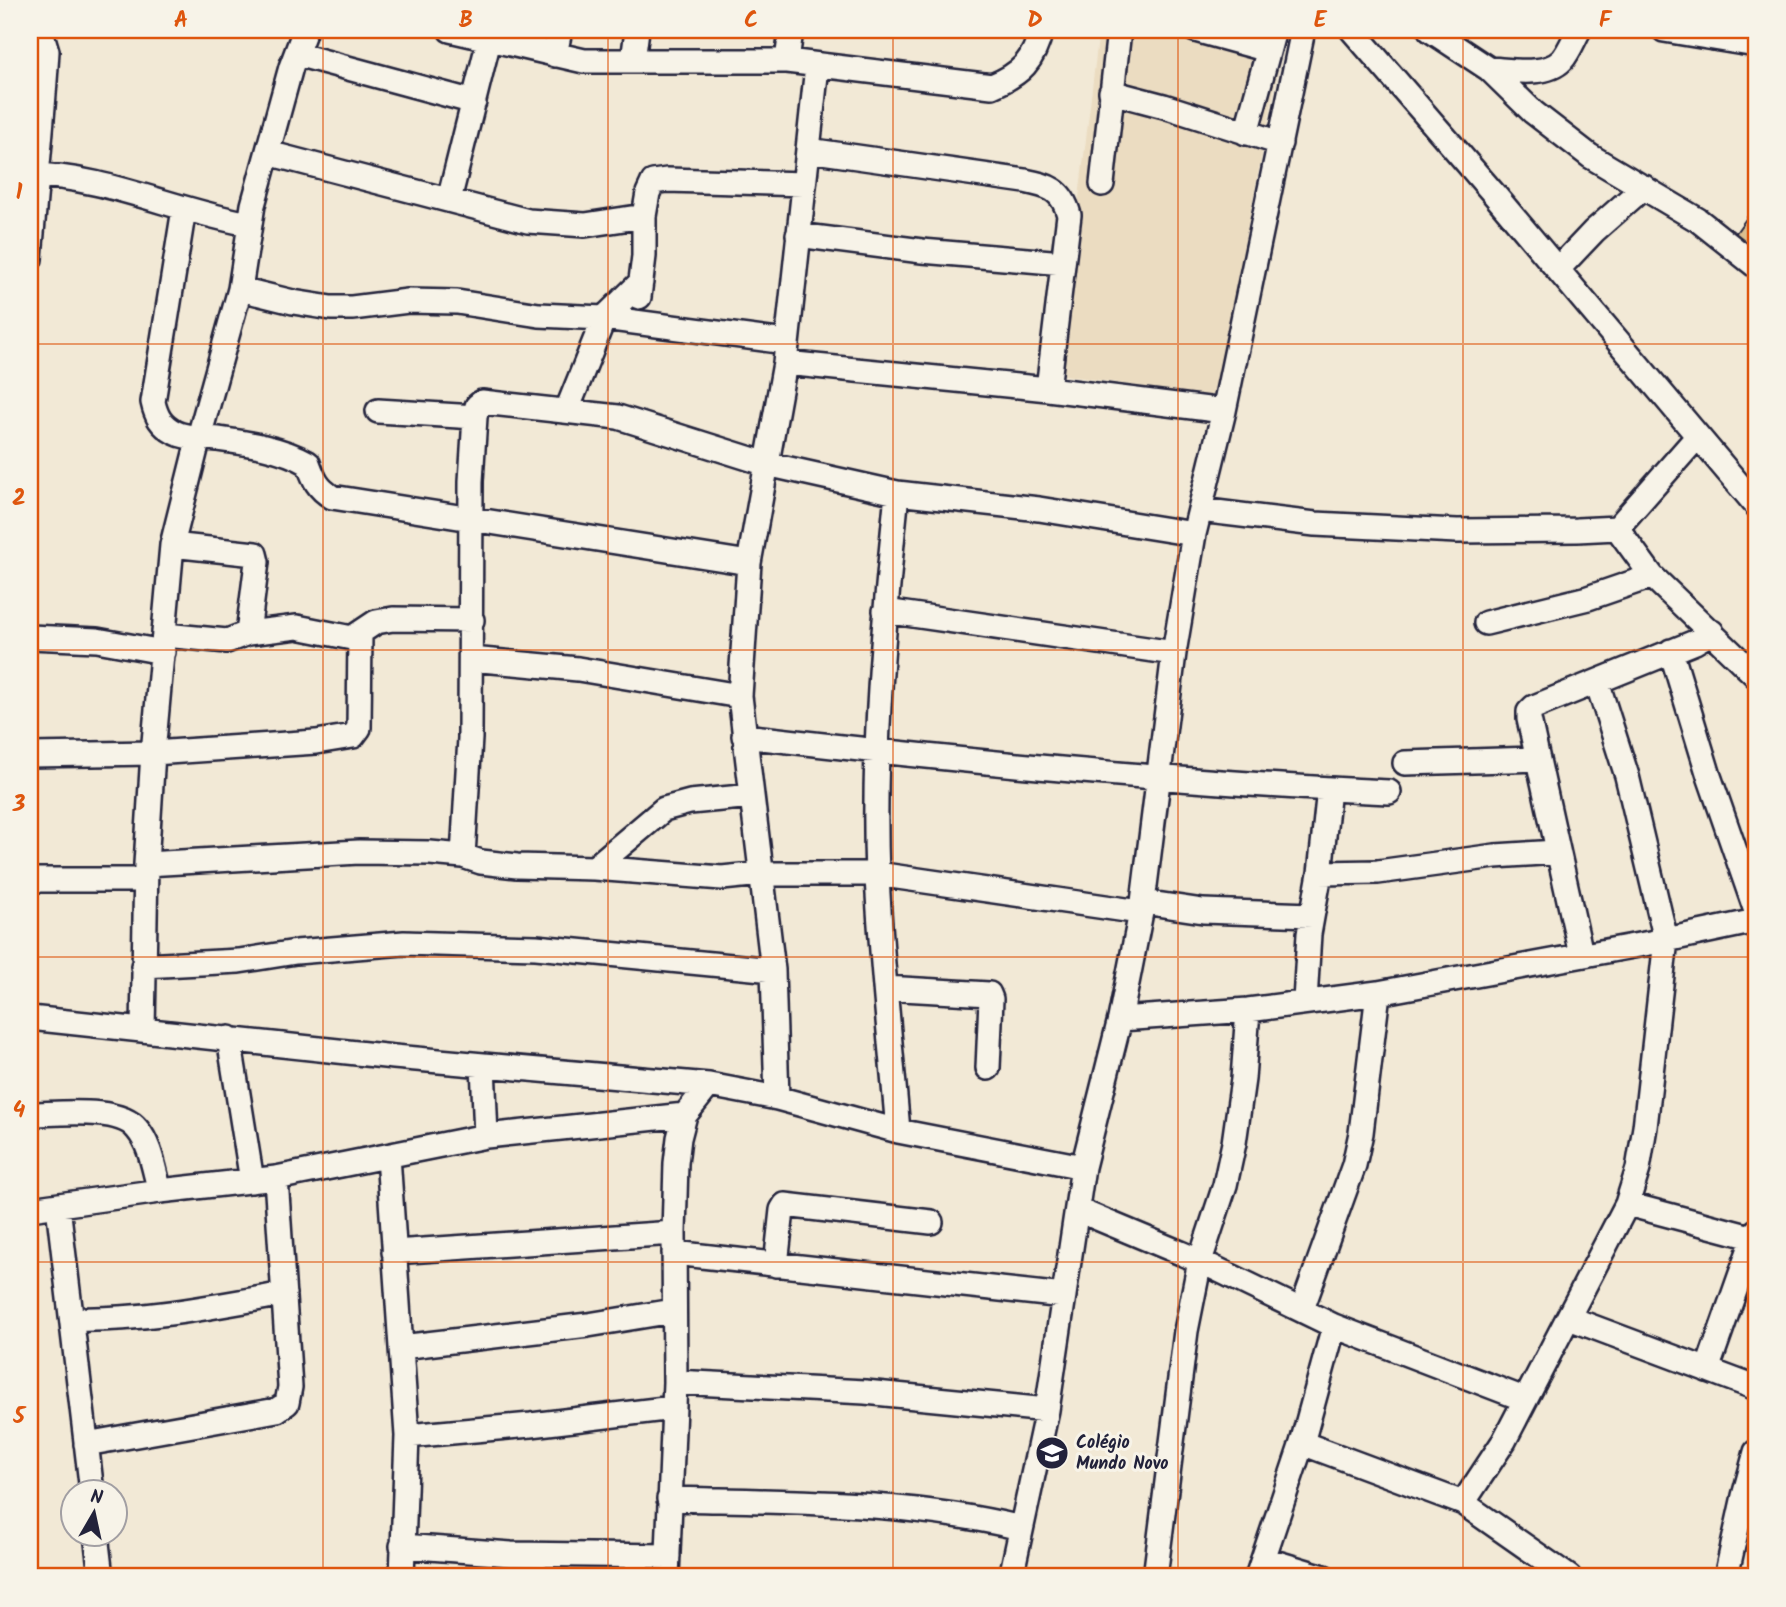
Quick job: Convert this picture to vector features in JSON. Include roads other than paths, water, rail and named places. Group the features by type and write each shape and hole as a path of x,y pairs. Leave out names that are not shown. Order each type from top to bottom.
{"street":[{"path":"143,1030 145,872 172,545 240,289 250,223 268,153 305,30"},
{"path":"450,30 584,61 787,61 992,86 1021,71 1032,56 1041,30"},
{"path":"555,55 560,30"},
{"path":"633,61 637,30"},
{"path":"787,61 791,30"},
{"path":"1102,184 1119,30"},
{"path":"1195,30 1271,40 1246,133"},
{"path":"1011,1577 1047,1410 1083,1167 1120,1019 1142,907 1174,653 1194,534 1224,411 1303,30"},
{"path":"1352,30 1558,268 1756,505"},
{"path":"1430,30 1489,69 1532,112 1590,156 1712,230 1756,266"},
{"path":"1489,69 1550,68 1563,58 1579,30"},
{"path":"1664,30 1756,45"},
{"path":"30,35 38,35 44,41 47,51 43,128 33,175 30,260"},
{"path":"449,200 489,40"},
{"path":"296,54 474,102"},
{"path":"777,1098 773,970 740,695 749,563 785,353 817,66"},
{"path":"1111,92 1280,143"},
{"path":"808,150 1025,181 1048,186 1060,195 1069,215 1048,389"},
{"path":"268,153 528,221 567,225 644,216"},
{"path":"33,175 117,190 220,219 250,223"},
{"path":"635,322 644,256 644,216 653,182 667,180 804,184"},
{"path":"1558,268 1594,230 1644,187"},
{"path":"184,209 153,402 163,425 186,437 224,440 296,456 309,463 315,482 322,491 332,497 749,563"},
{"path":"798,235 909,250 1063,263"},
{"path":"567,410 604,318 641,282"},
{"path":"240,289 331,308 408,301 457,302 539,314 604,318 785,353 1224,411"},
{"path":"463,856 470,738 471,519 475,417 477,406 482,402 618,417 767,464 897,493 1039,509 1194,534"},
{"path":"379,411 475,417"},
{"path":"1200,510 1315,524 1443,530 1617,528 1697,437"},
{"path":"897,493 885,611 878,751 877,874 898,1131"},
{"path":"1617,528 1652,576 1756,676"},
{"path":"172,545 255,554 257,562 248,634"},
{"path":"1486,623 1588,598 1652,576"},
{"path":"885,611 1174,653"},
{"path":"30,636 164,644 221,641 278,628 297,627 352,638 376,622 393,619 472,620"},
{"path":"1581,954 1529,712 1534,707 1712,632"},
{"path":"30,755 153,752 316,742 354,736 359,728 360,634"},
{"path":"1671,651 1709,776 1756,911"},
{"path":"471,659 578,669 740,695"},
{"path":"1463,1503 1504,1441 1627,1204 1638,1169 1645,1127 1666,940 1627,776 1597,682"},
{"path":"744,736 1160,778 1389,792"},
{"path":"1405,763 1538,759"},
{"path":"1306,1001 1312,915 1320,873 1329,789"},
{"path":"594,868 664,809 683,803 752,796"},
{"path":"30,880 359,852 463,856 481,862 517,866 594,868 722,878 761,874 877,874 1142,907 1312,915"},
{"path":"1320,873 1378,872 1495,856 1557,852"},
{"path":"1120,1019 1248,1010 1378,993 1756,921"},
{"path":"143,966 239,961 296,952 404,943 536,947 773,970"},
{"path":"885,988 989,994 988,1068"},
{"path":"1301,1309 1354,1165 1361,1133 1378,993"},
{"path":"1155,1577 1182,1354 1200,1261 1225,1185 1234,1143 1243,1079 1248,1010"},
{"path":"30,1018 709,1086 777,1098 898,1131 1083,1167"},
{"path":"229,1038 252,1181"},
{"path":"484,1065 486,1136"},
{"path":"402,1546 667,1567 675,1382 673,1311 677,1150 685,1115 709,1086"},
{"path":"30,1114 109,1115 122,1118 136,1127 147,1147 160,1191"},
{"path":"30,1209 276,1178 486,1136 685,1115"},
{"path":"388,1156 407,1436 402,1577"},
{"path":"86,1444 146,1435 283,1407 288,1403 290,1387 276,1178"},
{"path":"1627,1204 1755,1234 1707,1370"},
{"path":"776,1265 782,1210 785,1205 931,1222"},
{"path":"58,1206 90,1478"},
{"path":"1078,1210 1200,1261 1334,1326 1524,1399"},
{"path":"394,1252 674,1243 776,1265 1064,1296"},
{"path":"73,1319 94,1320 169,1313 284,1294"},
{"path":"401,1347 601,1324 673,1311"},
{"path":"1569,1318 1756,1388"},
{"path":"1324,1577 1260,1568 1302,1443 1334,1326"},
{"path":"675,1382 865,1392 1047,1410"},
{"path":"407,1436 673,1408"},
{"path":"1302,1443 1463,1503 1569,1577"},
{"path":"1726,1577 1756,1452"},
{"path":"669,1499 877,1505 958,1515 1021,1528"},
{"path":"98,1548 101,1577"}],"place":[{"name":"Colégio Mundo Novo","path":"1052,1453"}]}
